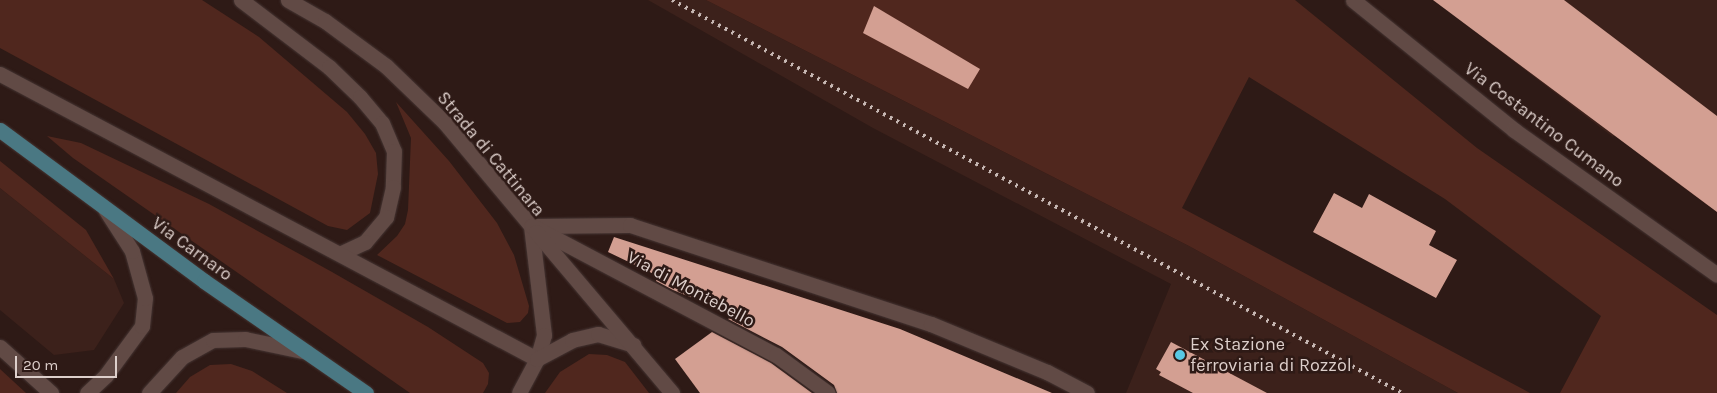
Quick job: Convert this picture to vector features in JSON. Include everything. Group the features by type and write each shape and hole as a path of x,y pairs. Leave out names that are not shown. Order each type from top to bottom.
{"main road":[{"name":"Via Carnaro","path":"0,130 105,209 366,393"}],"street":[{"path":"241,0 329,67 360,97 382,123 394,151 393,187 386,216 365,242 341,252"},
{"name":"Strada di Cattinara","path":"288,0 325,21 386,66 445,123 531,226 544,335 538,359 519,393"},
{"name":"Via Costantino Cumano","path":"1353,0 1514,130 1715,269"},
{"path":"0,74 341,252 538,359 572,340 598,334 633,345"},
{"path":"87,393 106,375 142,326 145,298 132,251 105,209"},
{"path":"531,226 630,225 931,324 1047,372 1087,393"},
{"path":"531,226 672,393"},
{"name":"Via di Montebello","path":"531,226 776,355 828,393"},
{"path":"149,393 182,356 213,340 244,339 307,352"},
{"path":"0,347 51,393"}],"shaded area":[{"path":"0,0 202,0 259,37 347,112 365,134 376,153 378,174 370,213 347,230 328,226 0,48"},
{"path":"648,0 706,0 1189,246 1458,393 1126,393 1171,284 873,128"},
{"path":"706,0 1295,0 1477,148 1717,315 1717,393 1560,393 1601,316 1445,199 1249,77 1182,208 1530,393 1458,393 1189,246"},
{"path":"1433,0 1717,0 1717,212 1647,161 1649,158 1617,132 1613,137 1487,41 1490,35"},
{"path":"396,102 449,161 497,223 514,255 529,306 528,313 520,322 507,323 377,255 397,236 405,224 408,210 411,138"},
{"path":"47,136 81,143 209,204 428,327 483,363 489,373 488,384 483,393 410,393 73,158"},
{"path":"0,161 86,230 114,279 0,188"},
{"path":"0,188 114,279 124,303 94,350 54,355 0,310"},
{"path":"589,354 607,355 625,362 649,393 545,393 560,372"},
{"path":"231,364 252,371 287,393 176,393 190,377 210,365"},
{"path":"0,369 26,393 0,393"}],"building":[{"path":"1433,0 1564,0 1717,116 1717,212"},
{"path":"874,6 980,69 968,89 863,33"},
{"path":"1334,193 1362,208 1369,194 1436,231 1429,245 1457,260 1436,298 1313,232"},
{"path":"614,237 900,329 1052,393 837,393 834,385 782,347 728,319 734,315 673,290 656,281 658,276 608,252"},
{"path":"712,332 771,363 812,393 700,393 675,359"},
{"name":"Ex Stazione ferroviaria di Rozzol","path":"1171,342 1267,393 1193,393 1159,375 1161,372 1156,369"}],"railway":[{"path":"672,0 1402,393"}],"place":[{"name":"Ex Stazione ferroviaria di Rozzol","path":"1180,355"}]}
